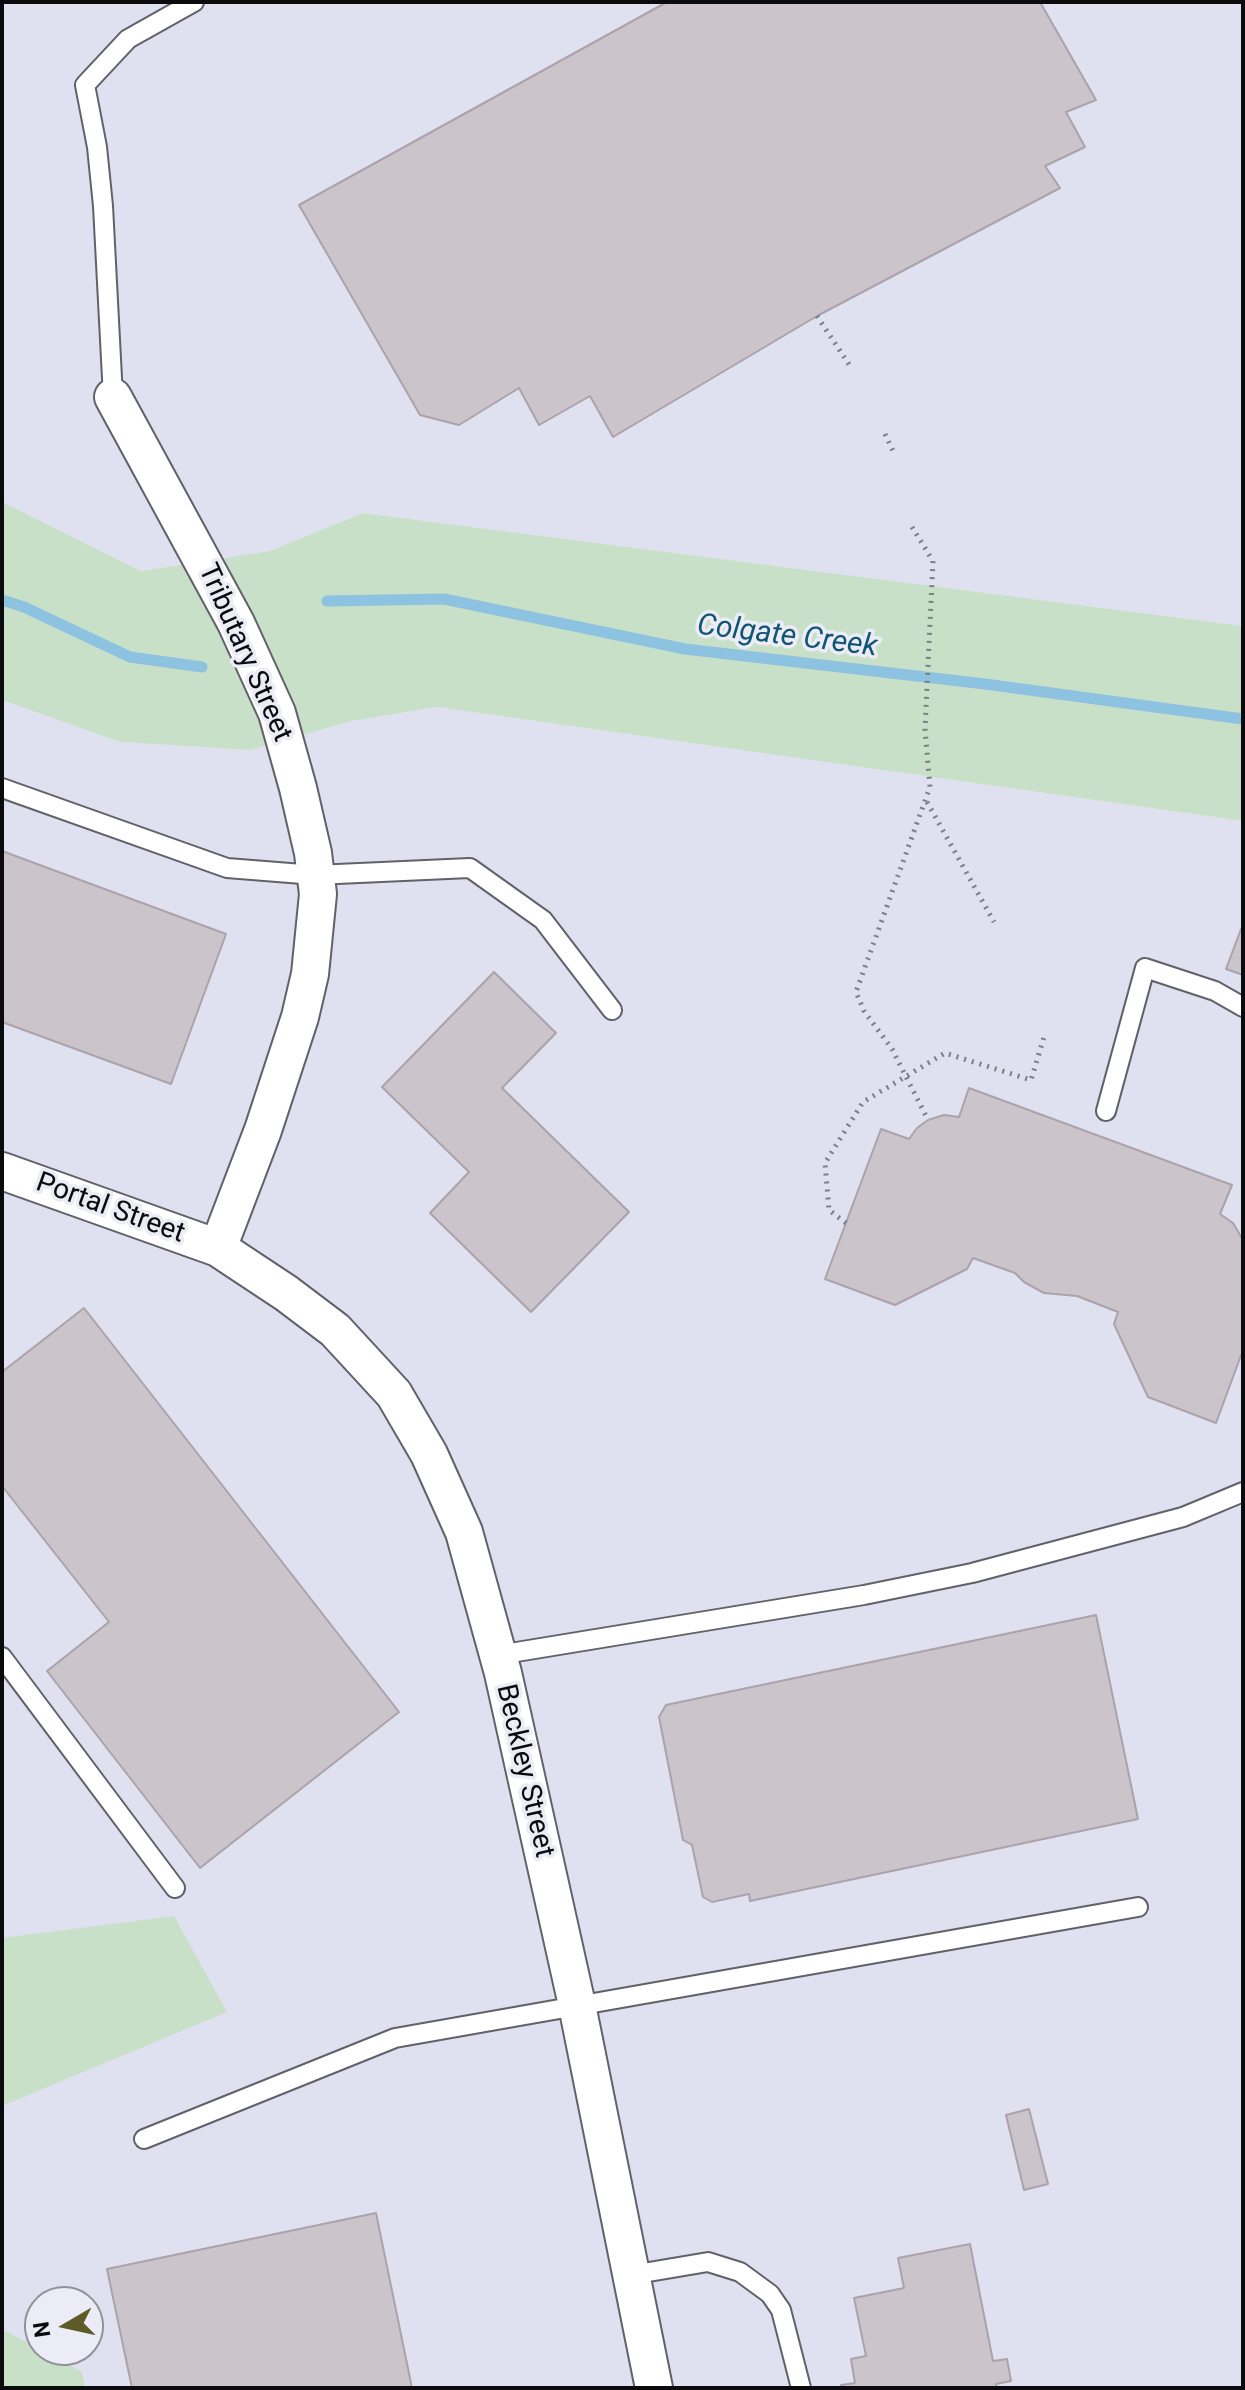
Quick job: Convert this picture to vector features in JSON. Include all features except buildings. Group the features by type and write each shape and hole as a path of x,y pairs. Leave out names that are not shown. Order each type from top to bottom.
{"street":[{"name":"Tributary Street","path":"113,397 236,623 277,713 298,788 318,894 310,974 300,1017 263,1130 218,1248"},
{"name":"Portal Street","path":"2,1171 218,1248"},
{"name":"Beckley Street","path":"218,1248 335,1330 394,1394 429,1454 464,1532 498,1655 577,2005 654,2388"}],"lane":[{"path":"113,397 103,206 97,147 85,85 128,39 194,2"},
{"path":"2,788 227,868 315,875 470,868 543,920 612,1010"},
{"path":"1106,1111 1145,968 1215,991 1243,1007"},
{"path":"498,1655 864,1595 972,1573 1183,1517 1243,1492"},
{"path":"2,1657 9,1681 175,1888"},
{"path":"144,2139 395,2038 1138,1907"},
{"path":"631,2275 708,2262 740,2272 770,2294 781,2310 801,2388"}],"path":[{"path":"817,316 852,369"},
{"path":"885,434 894,453"},
{"path":"912,527 933,561 925,729 930,787 856,992 864,1011 892,1049 928,1120"},
{"path":"927,802 994,922"},
{"path":"846,1223 829,1210 825,1163 863,1102 945,1053 1031,1080 1044,1037"}],"shaded area":[{"path":"2,2 1243,2 1243,626 363,513 270,551 141,571 2,502"},
{"path":"2,700 120,742 249,750 352,721 437,707 1243,821 1243,2388 2,2388"}],"green space":[{"path":"2,502 141,571 270,551 363,513 1243,626 1243,821 437,707 352,721 250,750 120,742 2,700"},
{"path":"174,1916 227,2012 2,2106 2,1938"},
{"path":"2,2329 24,2341 24,2366 71,2366 82,2372 85,2388 2,2388"}],"waterway":[{"name":"Colgate Creek","path":"327,601 444,599 685,649 985,684 1243,719"},
{"name":"Colgate Creek","path":"2,600 24,607 130,657 202,667"}]}
